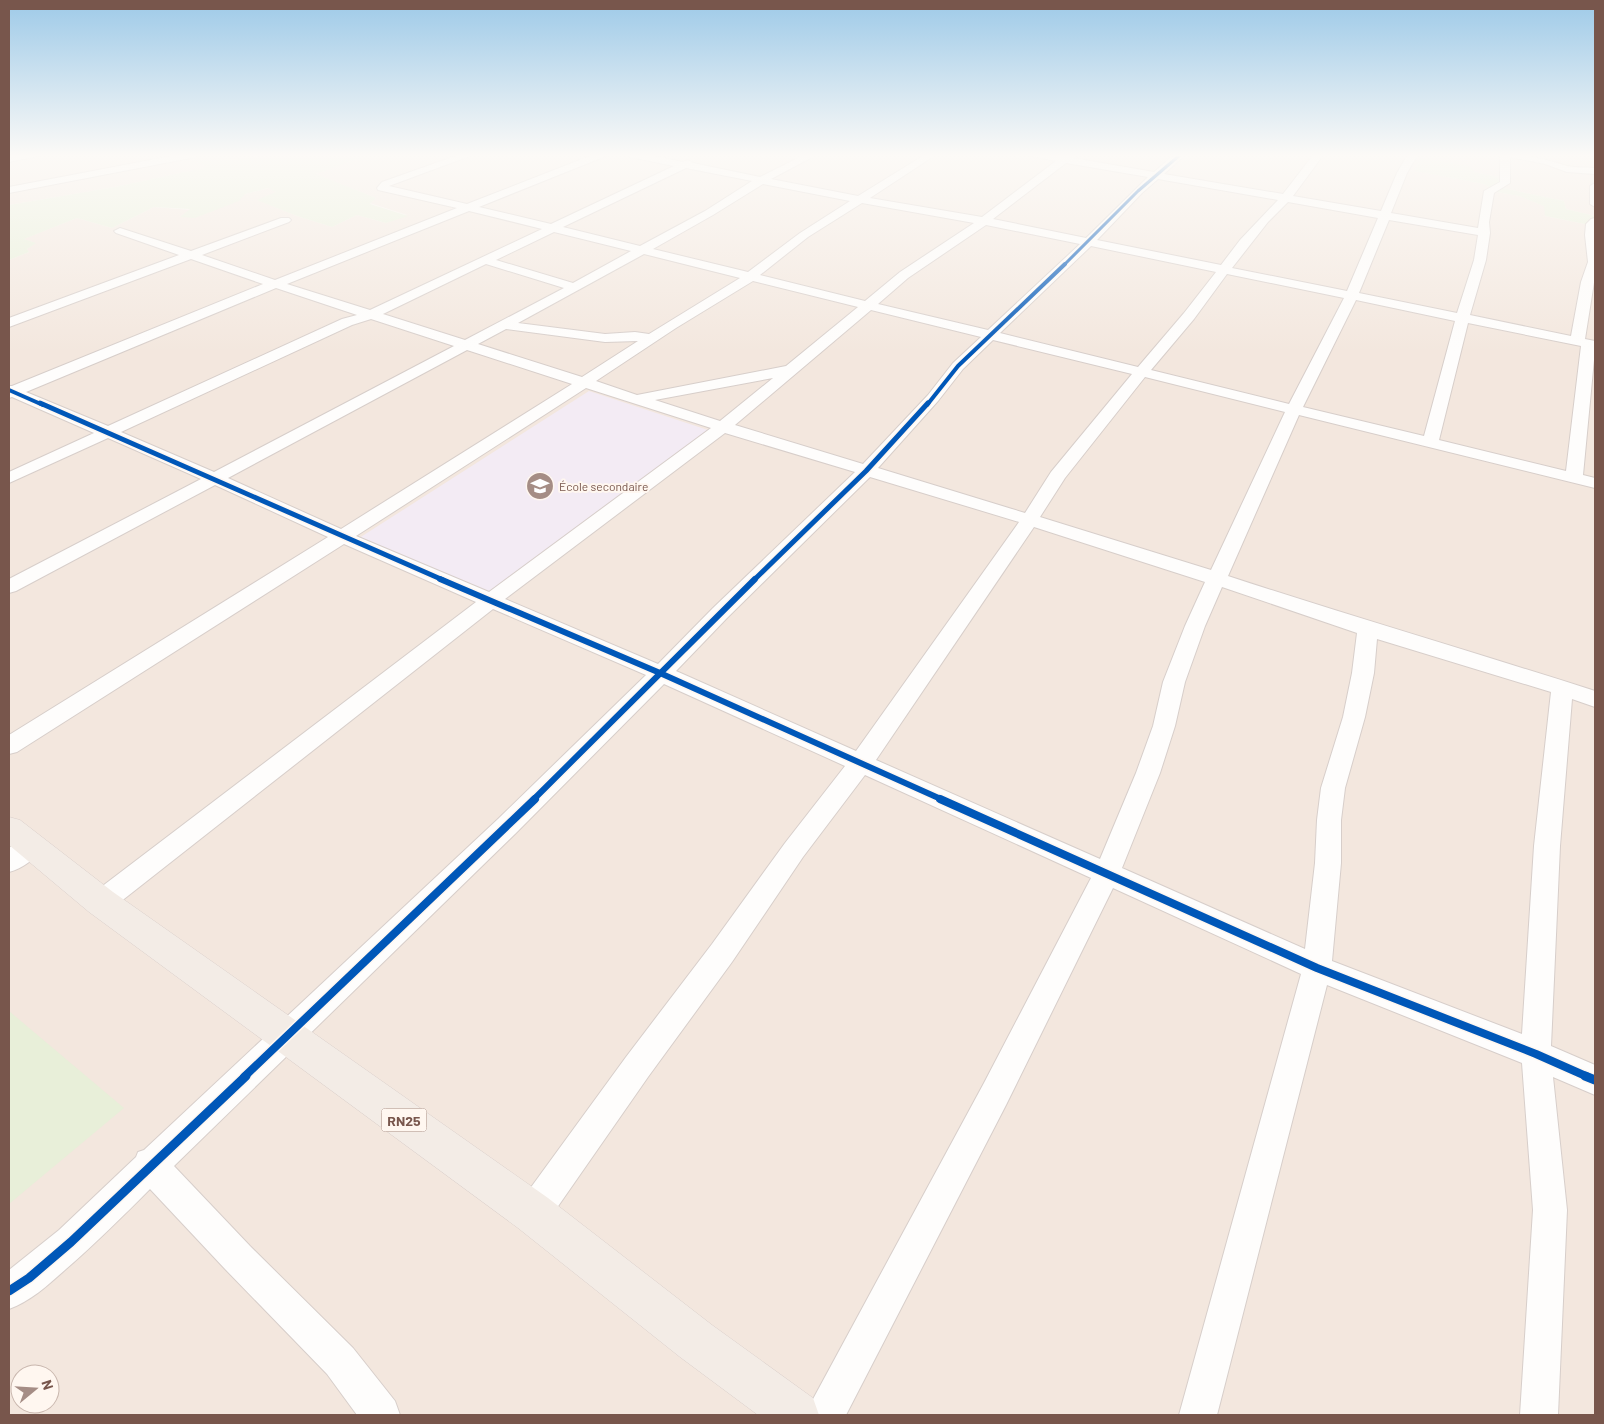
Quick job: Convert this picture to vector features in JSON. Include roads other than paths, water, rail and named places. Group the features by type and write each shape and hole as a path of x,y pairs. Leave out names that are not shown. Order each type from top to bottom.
{"main road":[{"name":"RN25","path":"16,845 101,902 533,1213 696,1341 796,1415"}],"street":[{"path":"9,323 284,220"},
{"path":"10,391 436,220"},
{"path":"519,220 1595,483"},
{"path":"9,478 347,322 371,315 566,220"},
{"path":"9,587 216,479 695,220"},
{"path":"9,746 535,415 651,338 750,277 804,235 828,220"},
{"path":"981,220 1587,344"},
{"path":"9,1291 29,1278 71,1242 150,1164 288,1036 508,826 660,673 866,471 933,398 958,366 1110,220"},
{"path":"533,1213 637,1067 722,953 799,842 860,764 1080,445 1189,316 1264,220"},
{"path":"826,1415 982,1120 1107,873 1148,773 1164,726 1174,682 1194,626 1294,409 1351,296 1384,220"},
{"path":"1416,220 1484,233"},
{"path":"1430,443 1462,318 1475,281 1484,233 1482,220"},
{"path":"101,902 491,600 723,427 904,275 984,221"},
{"path":"1574,477 1579,445 1587,344 1587,282 1594,262 1591,235 1592,224 1595,221"},
{"path":"120,231 190,257 723,427 1029,521 1132,550 1368,629 1595,699"},
{"path":"485,260 574,287"},
{"path":"503,325 605,338 635,336 651,338"},
{"path":"639,399 792,370"},
{"path":"10,391 660,673 1317,968 1536,1054 1595,1080"},
{"path":"1198,1415 1317,968 1328,863 1328,820 1333,788 1354,717 1363,673 1368,629"},
{"path":"1539,1415 1550,1210 1536,1054 1547,846 1562,688"},
{"path":"150,1164 238,1258 340,1362 381,1415"}],"place":[{"name":"École secondaire","path":"540,486"}]}
